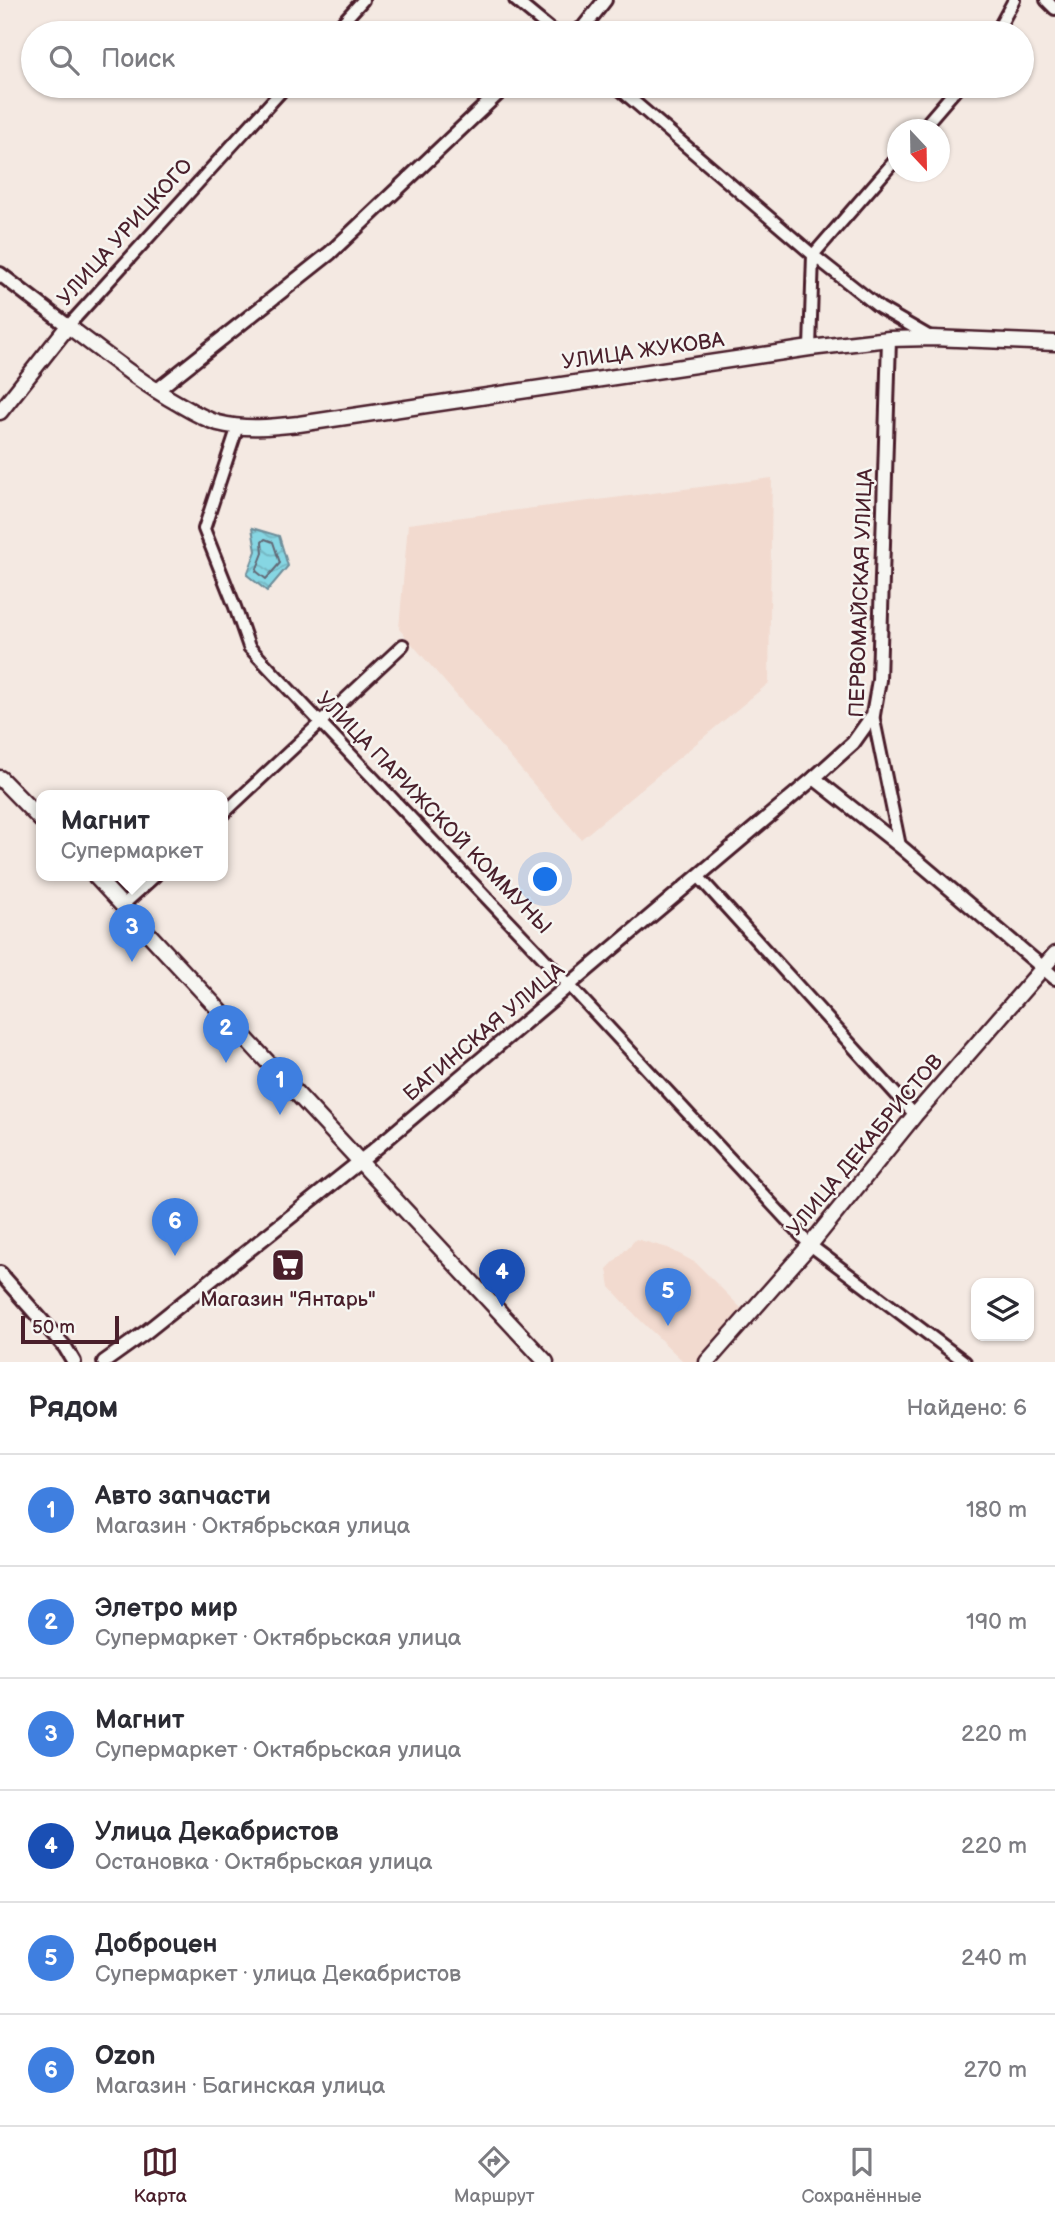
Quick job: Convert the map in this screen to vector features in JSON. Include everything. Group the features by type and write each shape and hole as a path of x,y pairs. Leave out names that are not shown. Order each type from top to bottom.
{"main road":[{"path":"68,326 156,391 216,422 238,426"},
{"name":"УЛИЦА УРИЦКОГО","path":"0,412 68,326"},
{"name":"УЛИЦА ЖУКОВА","path":"238,426 261,428 299,424 810,348 889,339 1055,343"},
{"path":"0,778 36,815"},
{"path":"100,881 546,1362"},
{"name":"УЛИЦА ДЕКАБРИСТОВ","path":"707,1362 810,1245 915,1115 1055,954"}],"street":[{"path":"344,21 363,0"},
{"path":"515,0 540,21"},
{"path":"588,21 605,0"},
{"path":"1003,21 1014,0"},
{"path":"1046,0 1055,9"},
{"name":"УЛИЦА УРИЦКОГО","path":"68,326 275,98"},
{"path":"156,391 330,253 493,98"},
{"path":"630,98 813,256 880,308 932,338"},
{"path":"930,119 949,98"},
{"path":"810,348 813,256 887,170"},
{"path":"0,274 68,326"},
{"name":"ПЕРВОМАЙСКАЯ УЛИЦА","path":"889,339 878,680 873,715 900,846"},
{"name":"УЛИЦА ПАРИЖСКОЙ КОММУНЫ","path":"238,426 204,529 249,647 570,986 810,1245 965,1362"},
{"path":"228,809 403,645"},
{"name":"БАГИНСКАЯ УЛИЦА","path":"104,1362 146,1332 360,1161 570,986 814,778 853,743 873,715"},
{"path":"814,778 900,846 1055,978"},
{"path":"698,876 915,1115"},
{"path":"123,905 149,881"},
{"path":"0,1273 65,1347 74,1362"}],"shaded area":[{"path":"772,478 769,683 581,839 399,629 408,524"},
{"path":"636,1239 668,1248 696,1263 744,1311 700,1362 684,1362 610,1287 607,1269"}],"water":[{"path":"252,528 279,536 288,566 267,591 247,575 256,551"}],"place":[{"name":"Магнит","path":"132,962"},
{"name":"Элетро мир","path":"226,1063"},
{"name":"Авто запчасти","path":"280,1115"},
{"name":"Ozon","path":"175,1256"},
{"name":"Магазин \"Янтарь\"","path":"288,1265"},
{"name":"Улица Декабристов","path":"502,1307"},
{"name":"Доброцен","path":"668,1326"}]}
